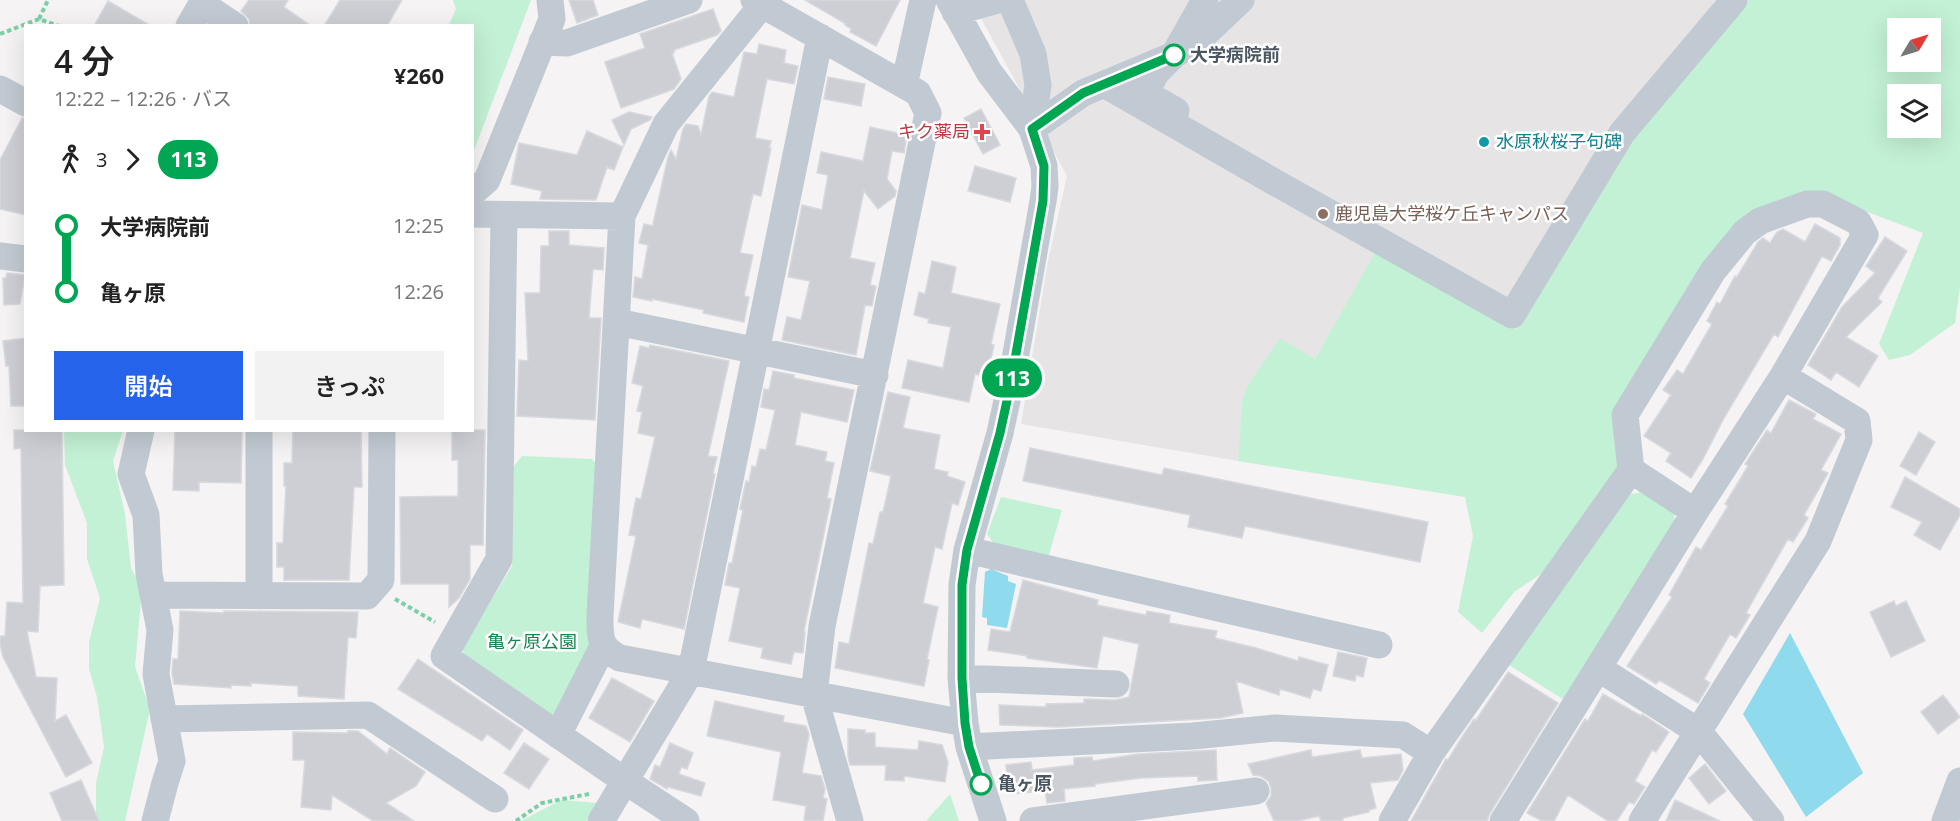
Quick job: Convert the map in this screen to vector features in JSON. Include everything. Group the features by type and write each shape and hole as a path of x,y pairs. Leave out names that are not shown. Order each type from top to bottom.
{"street":[{"path":"474,191 487,180 552,19 550,0"},
{"path":"542,42 567,43 689,0"},
{"path":"904,85 923,0"},
{"path":"993,821 967,735 962,678 962,585 967,550 1005,413 1043,201 1044,166 1032,129 989,72 952,6 998,0"},
{"path":"1010,0 1033,54 1038,85 1032,129"},
{"path":"1205,0 1174,55 1156,73 1149,86 1152,97 1236,144 1256,172"},
{"path":"1032,129 1083,93 1174,55 1204,35 1241,0"},
{"path":"1104,84 1512,315 1623,133 1734,0"},
{"path":"850,821 814,695 822,626 928,113 918,93 758,2 666,124 622,216 600,633 603,646 609,653 620,658 814,695 967,735 1193,736 1275,728 1403,735 1431,753"},
{"path":"198,10 230,24"},
{"path":"601,821 691,671 820,38"},
{"path":"0,89 24,102"},
{"path":"1392,821 1431,753 1631,470 1625,415 1713,271 1745,232 1760,221 1807,204 1823,204 1858,222 1865,235 1783,376 1695,512 1503,821"},
{"path":"474,214 622,216"},
{"path":"504,215 499,559 444,656 558,735 623,784 686,821"},
{"path":"0,256 24,259"},
{"path":"617,321 875,375"},
{"path":"1642,821 1818,541 1859,440 1857,421 1783,376"},
{"path":"141,432 131,474 146,515 149,574 160,630 156,674 172,761 155,821"},
{"path":"259,596 260,432"},
{"path":"153,595 367,596 381,580 381,432"},
{"path":"1631,470 1695,512"},
{"path":"967,550 1379,645"},
{"path":"558,735 603,646"},
{"path":"1598,668 1699,732 1771,821"},
{"path":"962,678 1116,684"},
{"path":"164,719 368,715 495,799"},
{"path":"1945,821 1960,780"},
{"path":"1033,821 1256,791"}],"path":[{"path":"39,19 48,0"},
{"path":"26,24 39,19 53,24"},
{"path":"0,34 24,25"},
{"path":"374,588 457,634"},
{"path":"516,821 542,803 623,784"}],"shaded area":[{"name":"鹿児島大学桜ケ丘キャンパス","path":"971,0 1749,0 1629,145 1516,330 1376,252 1315,359 1242,400 1238,461 1021,424 1048,261 1067,176"}],"green space":[{"path":"453,0 531,0 474,150 474,24 449,24 456,9"},
{"path":"1749,0 1960,0 1960,287 1955,323 1910,355 1889,360 1879,344 1923,233 1812,191 1746,215 1614,413 1623,464 1550,568 1514,592 1482,633 1458,612 1473,536 1465,497 1238,461 1242,400 1248,385 1280,338 1315,359 1376,251 1516,329 1629,145"},
{"path":"64,432 123,432 113,461 125,514 131,568 142,589 135,667 150,709 125,821 96,821 96,783 104,747 97,697 89,669 89,642 100,598 87,559 87,523 65,465"},
{"name":"亀ヶ原公園","path":"522,456 592,459 600,469 590,652 557,721 465,665 462,649 512,566 511,470"},
{"path":"1642,492 1674,512 1675,529 1566,701 1506,663 1626,495"},
{"path":"1001,497 1062,510 1048,558 994,544 987,534"},
{"path":"950,794 959,821 926,821"},
{"path":"561,800 598,803 586,821 521,821"}],"water":[{"path":"991,569 1008,576 1008,581 1016,584 1007,628 987,625 987,618 982,617 985,572"},
{"path":"1790,633 1863,773 1806,817 1743,714"}],"building":[{"path":"249,0 288,0 284,7 308,24 250,24 249,19 241,11"},
{"path":"340,0 402,0 388,24 325,24"},
{"path":"569,0 593,0 598,15 577,23"},
{"path":"805,0 900,0 876,46 850,32 851,29 846,24"},
{"path":"108,1 148,24 95,24"},
{"path":"713,9 721,31 717,35 674,50 672,53 681,79 674,89 621,108 605,62 645,48 640,34"},
{"path":"759,44 786,50 784,63 798,66 794,84 767,79 755,138 771,141 769,148 771,148 761,196 753,194 740,253 753,255 744,296 749,297 744,322 703,313 704,310 633,297 635,277 642,279 648,245 639,243 644,224 653,226 671,150 676,159 686,124 698,126 701,135 709,96 712,92 734,97 744,52 757,54"},
{"path":"828,77 865,84 861,106 824,99"},
{"name":"キク薬局","path":"981,109 1000,145 983,154 964,118"},
{"path":"629,112 652,117 631,129 624,145 612,120"},
{"path":"22,118 24,118 24,215 0,209 0,160"},
{"path":"870,127 907,135 904,153 892,151 887,179 896,191 895,196 878,209 864,191 850,258 875,263 870,285 876,286 872,306 865,305 856,355 782,340 787,317 801,320 810,281 788,277 802,205 822,210 828,175 817,173 821,152 863,161"},
{"path":"587,131 623,147 614,170 607,167 596,200 540,199 542,191 511,184 519,143 577,155"},
{"path":"975,166 1016,178 1010,202 968,191"},
{"path":"1815,224 1840,238 1840,245 1831,261 1822,256 1778,337 1774,334 1691,478 1666,461 1671,453 1644,436 1671,395 1663,390 1677,370 1683,374 1712,324 1707,321 1717,302 1720,304 1735,276 1737,277 1758,242 1763,238 1770,243 1777,232 1783,229 1805,242"},
{"path":"549,231 569,231 569,245 604,248 603,270 593,269 589,318 601,318 595,420 517,416 519,360 528,361 525,293 540,293 541,246 549,246"},
{"path":"1885,237 1907,251 1878,298 1882,302 1846,337 1878,356 1859,387 1836,372 1831,380 1808,365 1842,307 1875,273 1866,266"},
{"path":"932,261 956,267 951,293 1000,304 991,344 994,345 987,377 975,374 969,402 902,388 908,360 943,368 951,327 928,323 929,319 914,315 919,292 925,294"},
{"path":"7,273 24,275 20,304 4,305 3,278 6,278"},
{"path":"24,338 24,406 11,406 9,366 6,366 3,341"},
{"path":"650,345 729,361 708,456 717,457 713,473 715,474 684,629 642,619 640,628 618,622 636,536 629,535 636,498 641,499 655,437 638,433 642,412 637,411 643,386 632,383 640,346 649,348"},
{"path":"773,371 794,375 794,378 854,390 847,422 801,412 795,445 827,452 825,461 834,463 827,498 831,499 804,631 803,653 794,652 791,664 761,658 763,648 729,641 740,588 725,585 743,510 740,509 746,481 749,482 752,466 756,467 760,449 766,450 775,410 761,407 764,389 769,390"},
{"path":"888,392 910,397 903,428 940,435 934,469 948,472 947,476 965,482 958,505 952,503 942,549 935,547 923,603 938,607 924,686 835,668 839,642 849,644 869,543 873,544 891,476 870,471"},
{"path":"1789,400 1816,414 1813,419 1841,434 1821,470 1828,473 1804,515 1808,518 1793,542 1788,539 1746,613 1750,615 1736,638 1730,634 1704,679 1710,683 1698,703 1659,680 1656,684 1627,666 1672,597 1669,595 1696,547 1701,550 1728,506 1725,504 1748,466 1745,464 1767,430 1771,433"},
{"path":"14,430 62,432 64,585 40,586 38,632 27,631 36,677 57,678 55,721 66,715 92,763 66,777 3,657 0,644 0,636 5,636 7,602 23,603 21,448 14,449"},
{"path":"485,430 483,545 470,545 470,579 459,598 449,607 449,584 401,584 400,497 458,496 458,460 452,460 452,432"},
{"path":"175,432 242,432 241,483 199,482 199,491 173,490"},
{"path":"293,432 361,432 362,487 354,487 349,580 284,580 284,567 277,567 277,543 283,543 286,486 284,486 284,463 292,463"},
{"path":"1919,432 1935,442 1916,475 1900,466"},
{"path":"1030,448 1162,475 1164,468 1428,522 1420,562 1245,526 1242,538 1188,527 1190,515 1023,481"},
{"path":"1905,477 1960,509 1960,515 1940,550 1914,535 1922,522 1891,507"},
{"path":"1023,580 1098,600 1097,605 1146,615 1147,611 1170,615 1169,623 1217,631 1215,638 1298,661 1299,657 1328,665 1321,691 1313,689 1310,698 1280,689 1279,695 1236,681 1243,713 1220,718 1059,727 1000,725 999,705 1046,707 1046,704 1084,703 1084,699 1115,700 1129,697 1139,644 1103,636 1097,668 988,650 991,629 1010,632"},
{"path":"1894,601 1896,606 1906,601 1925,641 1891,657 1870,612"},
{"path":"180,611 358,612 356,638 348,637 344,699 298,696 298,686 251,683 251,686 231,685 231,688 174,684 173,659 178,659"},
{"path":"1338,652 1367,658 1363,677 1356,675 1355,681 1333,676"},
{"path":"418,659 523,730 510,750 487,734 482,741 398,689"},
{"path":"1508,672 1558,703 1487,821 1411,821 1446,759 1448,760"},
{"path":"612,678 654,701 630,742 589,718"},
{"path":"1603,694 1641,716 1642,714 1669,732 1656,752 1652,750 1635,781 1645,787 1634,804 1629,802 1617,821 1608,821 1568,795 1554,821 1542,821 1527,813 1585,719 1588,721"},
{"path":"1943,695 1960,717 1938,734 1921,712"},
{"path":"715,701 784,716 783,722 806,726 809,734 802,773 821,776 825,789 823,798 827,799 823,821 804,821 806,806 773,800 781,752 707,736"},
{"path":"848,729 875,733 875,747 918,750 919,741 942,745 948,762 945,782 904,776 904,781 885,780 886,765 850,765"},
{"path":"348,731 358,731 387,754 390,748 425,772 416,786 386,803 414,821 373,821 332,795 331,810 301,807 305,760 293,760 293,732 348,733"},
{"path":"524,743 549,759 529,789 504,773"},
{"path":"670,743 693,753 687,769 681,767 679,774 705,783 701,796 668,787 667,789 650,779 655,765 660,767"},
{"path":"1216,750 1217,780 1198,781 1198,776 1141,778 1095,784 1095,786 1064,789 1065,801 1047,803 1045,791 1009,794 1006,765 1031,762 1032,770 1074,765 1074,758 1092,757 1093,761 1138,754"},
{"path":"1311,750 1312,757 1360,750 1362,758 1401,754 1403,770 1398,780 1370,783 1376,808 1369,812 1343,818 1343,821 1321,821 1319,816 1298,821 1274,821 1266,803 1271,796 1269,782 1261,776 1253,775 1248,764"},
{"path":"1705,764 1726,791 1709,804 1689,778"},
{"path":"81,780 99,821 62,821 50,793"},
{"path":"1675,800 1720,821 1666,821"}],"bus line":[{"name":"113","path":"981,784 969,747 965,723 962,678 962,585 967,550 1000,433 1011,382 1043,201 1044,166 1032,129 1083,93 1174,55"}],"place":[{"name":"大学病院前","path":"1174,55"},
{"name":"キク薬局","path":"982,132"},
{"name":"水原秋桜子句碑","path":"1484,142"},
{"name":"鹿児島大学桜ケ丘キャンパス","path":"1323,214"},
{"name":"亀ヶ原","path":"981,784"}]}
